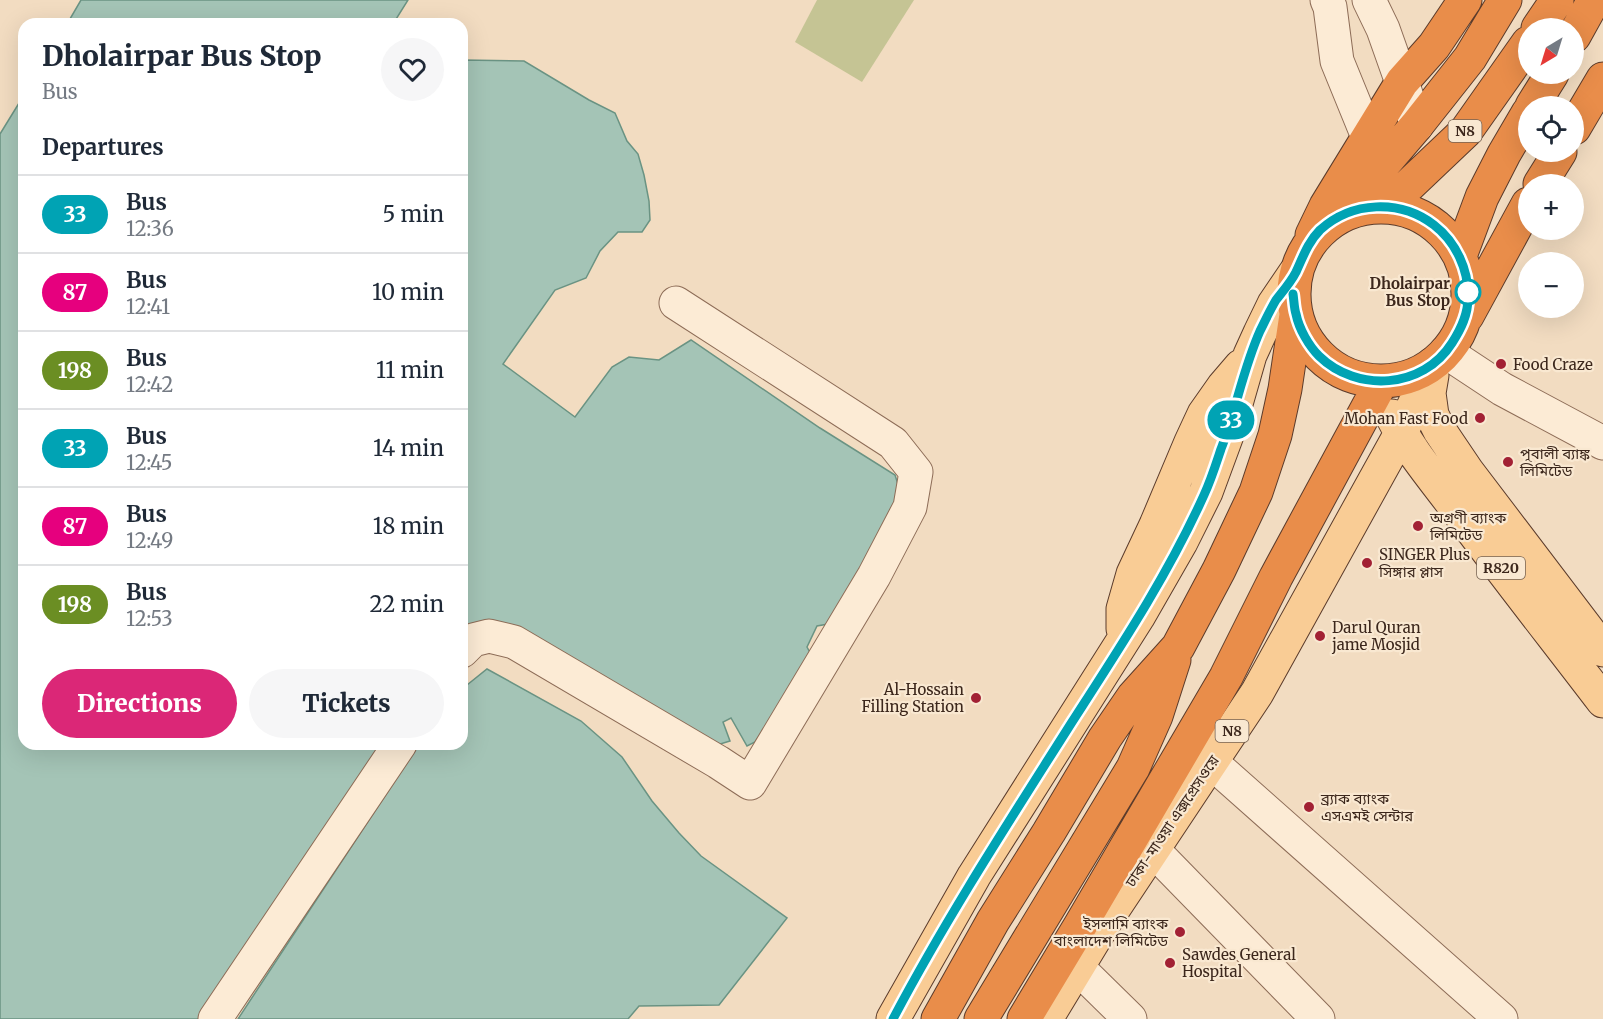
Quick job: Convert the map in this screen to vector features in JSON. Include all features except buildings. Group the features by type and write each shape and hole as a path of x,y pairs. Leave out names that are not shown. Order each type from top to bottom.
{"highway":[{"path":"1440,358 1422,372 1408,377 1382,381 1365,380 1348,375 1318,356 1308,342 1296,315 1293,294 1300,261 1326,206 1374,152 1402,82 1434,46 1465,0"},
{"name":"N8","path":"1339,216 1374,152 1417,125 1470,58 1505,0"},
{"path":"1545,18 1557,0"},
{"path":"1584,18 1594,0"},
{"name":"N8","path":"1387,206 1466,131 1518,57"},
{"path":"1584,111 1603,79"},
{"path":"1460,256 1482,197 1518,130"},
{"name":"N8","path":"1300,261 1319,231 1339,216 1362,208 1387,206 1424,217 1452,243 1465,269 1468,298 1462,327 1440,358"},
{"name":"N8","path":"1463,322 1518,222"},
{"path":"981,1019 1133,768 1156,716 1178,648 1256,492 1275,435 1285,389 1296,315"},
{"path":"1024,1019 1226,677 1276,577 1382,381"},
{"path":"938,1019 993,921 1105,738 1133,697 1178,648"}],"main road":[{"name":"N8","path":"893,1019 974,876 1124,640 1181,542 1206,492 1227,435 1251,355 1274,304 1300,261"},
{"name":"ঢাকা-মাওয়া এক্সপ্রেসওয়ে","path":"1046,1019 1106,920 1257,693 1440,358"},
{"name":"R820","path":"1440,358 1429,393 1432,415 1440,431 1467,471 1603,650"},
{"path":"1382,381 1390,411 1401,433"},
{"name":"R820","path":"1401,433 1492,557 1602,700"}],"street":[{"path":"1327,0 1330,7 1337,61 1374,152"},
{"path":"1369,0 1383,29 1417,125"},
{"path":"468,645 473,640 489,636 514,642 750,783 874,576 910,507 916,472 893,443 676,303"},
{"path":"1440,358 1603,443"},
{"path":"215,1019 396,750"},
{"path":"1211,762 1501,1019"},
{"path":"1153,850 1318,1019"},
{"path":"1077,967 1130,1019"}],"shaded area":[{"path":"81,0 408,0 397,18 70,18"},
{"path":"817,0 914,0 862,82 795,42"},
{"path":"468,60 524,61 615,113 627,141 638,154 649,201 650,220 642,232 618,232 600,251 586,278 555,290 503,364 575,417 612,367 629,357 659,360 691,340 820,428 895,475 902,497 828,624 817,626 807,647 813,658 755,742 747,746 731,718 723,722 730,741 717,745 468,638"},
{"path":"18,105 18,750 381,750 200,1019 0,1019 0,134"},
{"path":"487,669 581,721 622,757 652,801 701,856 787,918 719,1005 639,1006 628,1019 238,1019 415,750 468,750 468,684"}],"bus line":[{"name":"33","path":"893,1019 974,876 1138,617 1181,542 1206,492 1260,333 1274,304 1295,273 1305,250 1319,231 1339,216 1362,208 1387,206 1424,217 1452,243 1460,256 1465,269 1468,298 1462,327 1446,352 1422,372 1395,380 1382,381 1365,380 1348,375 1318,356 1308,342 1296,315 1293,294"}],"place":[{"name":"Dholairpar Bus Stop","path":"1468,292"},
{"name":"Food Craze","path":"1501,364"},
{"name":"Mohan Fast Food","path":"1480,418"},
{"name":"পূবালী ব্যাঙ্ক লিমিটেড","path":"1508,462"},
{"name":"অগ্রণী ব্যাংক লিমিটেড","path":"1418,526"},
{"name":"SINGER Plus সিঙ্গার প্লাস","path":"1367,563"},
{"name":"Darul Quran jame Mosjid","path":"1320,636"},
{"name":"Al-Hossain Filling Station","path":"976,698"},
{"name":"ব্র্যাক ব্যাংক এসএমই সেন্টার","path":"1309,807"},
{"name":"ইসলামি ব্যাংক বাংলাদেশ লিমিটেড","path":"1180,932"},
{"name":"Sawdes General Hospital","path":"1170,963"}]}
